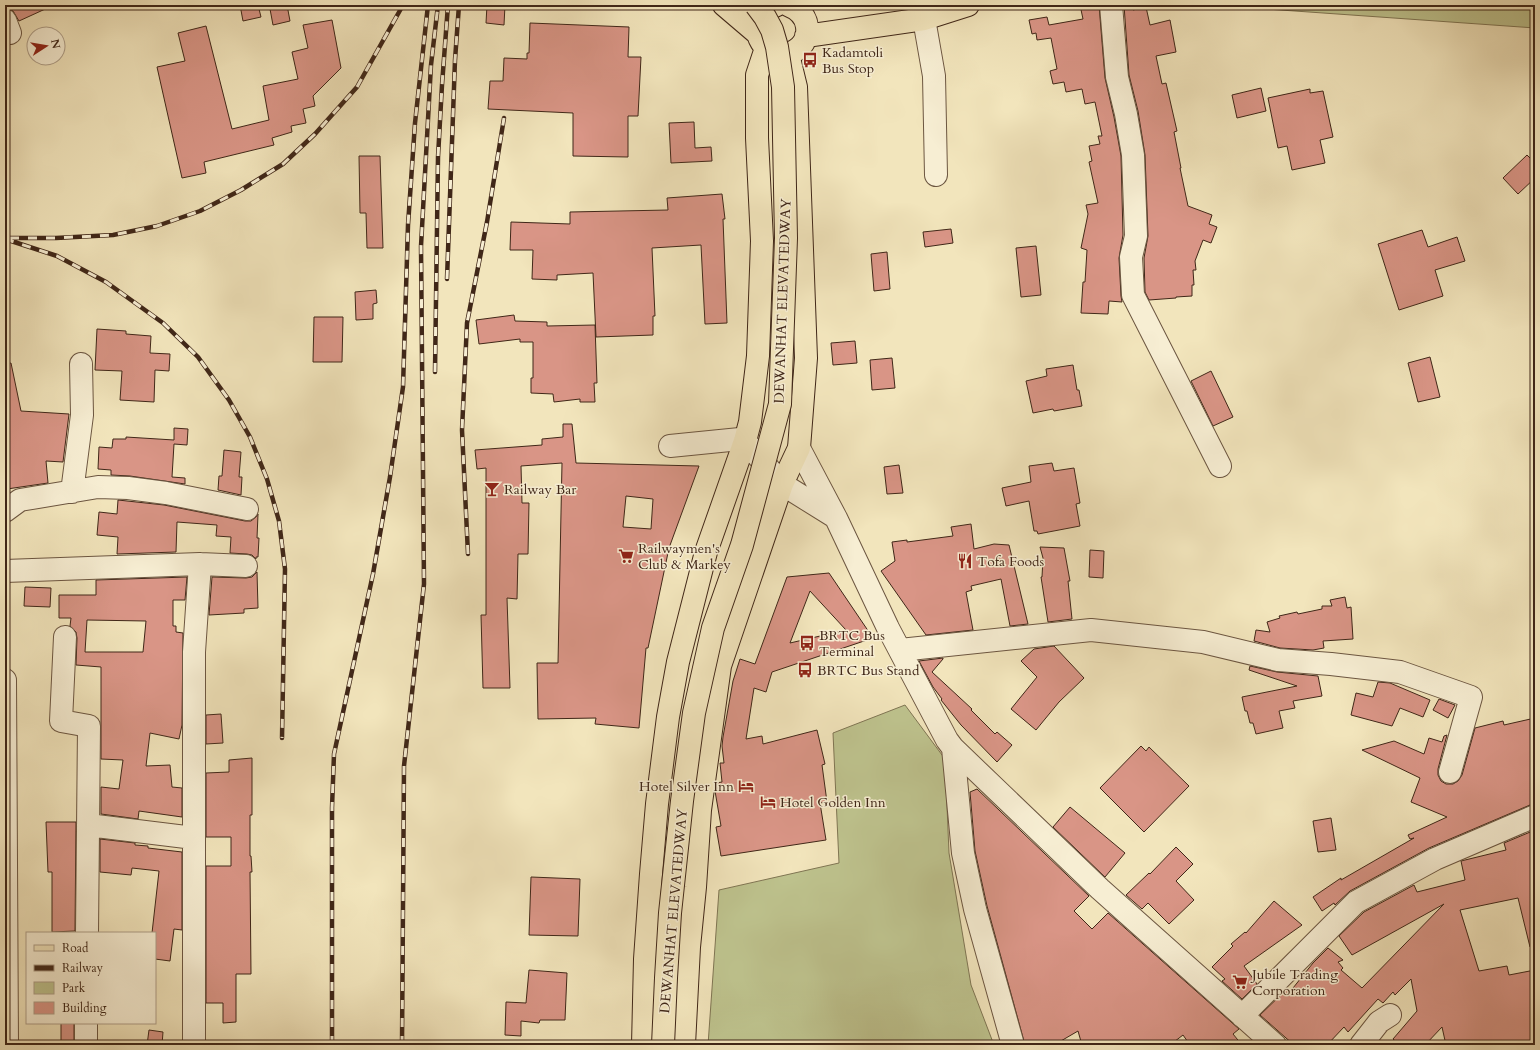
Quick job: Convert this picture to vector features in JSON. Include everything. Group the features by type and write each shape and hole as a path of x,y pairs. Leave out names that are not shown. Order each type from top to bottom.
{"main road":[{"path":"643,1045 645,959 651,874 657,804 668,717 678,662 706,552 745,441 750,422 758,356 762,241 757,138 757,75 762,41 758,24 762,15 772,6 800,12 804,17 807,30 806,36 799,47 788,54 773,53 762,41 724,5"},
{"path":"806,36 924,19 968,5"},
{"name":"DEWANHAT ELEVATEDWAY","path":"663,1045 670,913 682,801 694,713 713,628 742,545 780,404 786,238 783,87 777,47 772,30 765,17 772,6"},
{"path":"684,1045 689,947 700,810 720,666 782,484 799,448 806,358 796,87 788,54"}],"street":[{"path":"1111,5 1117,77 1126,114 1133,155 1136,236 1131,257 1133,295 1220,466"},
{"path":"924,19 934,76 936,175"},
{"path":"72,492 82,415 81,364"},
{"path":"670,446 740,439 745,441 782,484 836,518"},
{"path":"799,448 836,518 900,650 953,748 1100,889 1274,1045"},
{"path":"5,511 20,500 98,487 128,488 166,493 246,509"},
{"path":"194,1045 194,652 200,564"},
{"path":"5,571 200,564 246,566"},
{"path":"900,650 1091,630 1203,642 1278,660 1331,664 1400,672 1471,697 1450,772"},
{"path":"65,638 60,721 89,726 87,932"},
{"path":"5,692 7,1045"},
{"path":"953,748 963,853 975,909 1013,1045"},
{"path":"1242,1016 1356,902 1435,859 1535,816"},
{"path":"88,825 194,838"},
{"path":"1361,1045 1379,1022 1390,1015"},
{"path":"86,1024 86,1045"}],"green space":[{"path":"1210,5 1535,5 1535,28"},
{"path":"905,705 945,759 949,853 971,985 994,1045 708,1045 719,890 839,863 833,733"}],"building":[{"path":"5,5 54,5 19,21 13,11 5,8"},
{"path":"240,5 258,5 261,17 243,21"},
{"path":"287,5 290,21 273,25 270,9"},
{"path":"487,5 505,5 504,25 486,23"},
{"path":"1080,5 1099,5 1105,78 1121,156 1123,235 1119,258 1122,302 1109,301 1108,314 1081,313 1087,250 1081,248 1088,214 1086,205 1098,203 1089,162 1092,161 1089,146 1100,144 1098,136 1102,136 1095,102 1085,104 1082,89 1066,92 1064,82 1053,84 1050,71 1057,69 1051,38 1037,40 1036,33 1032,34 1029,20 1047,17 1049,25 1083,19"},
{"path":"1124,5 1132,5 1133,10 1146,7 1150,25 1170,20 1176,52 1156,56 1162,84 1166,83 1177,131 1174,132 1188,206 1212,215 1209,224 1217,227 1211,243 1203,240 1195,261 1196,270 1193,270 1194,285 1192,285 1192,296 1149,300 1145,292 1144,258 1148,236 1145,155 1138,111 1129,75"},
{"path":"332,20 341,68 313,96 315,106 303,109 306,123 291,126 292,132 272,138 274,145 204,162 206,173 182,178 157,67 185,61 178,33 206,26 232,129 269,120 263,86 298,79 292,52 308,48 303,25"},
{"path":"530,23 629,27 628,57 641,57 638,116 628,116 628,157 573,156 573,113 488,109 490,81 503,81 504,58 527,59 527,53 529,53"},
{"path":"1261,88 1266,111 1237,118 1232,95"},
{"path":"1310,89 1310,93 1323,91 1333,137 1320,140 1325,163 1292,170 1287,146 1278,148 1268,98"},
{"path":"694,122 695,148 711,147 712,161 671,163 669,123"},
{"path":"1527,155 1535,163 1535,178 1518,194 1503,178"},
{"path":"359,156 380,156 383,248 367,248 366,213 360,213"},
{"path":"722,194 725,219 723,219 727,323 705,324 701,245 652,248 655,316 653,316 653,335 596,337 593,273 557,275 557,280 532,279 533,250 510,250 511,222 570,224 570,212 668,210 667,198"},
{"path":"951,229 953,243 925,247 923,232"},
{"path":"1422,230 1428,247 1457,237 1465,261 1435,270 1443,296 1399,310 1378,244"},
{"path":"1036,246 1041,295 1021,297 1016,248"},
{"path":"887,252 890,289 874,291 871,254"},
{"path":"376,290 377,303 373,304 373,319 356,320 355,292"},
{"path":"514,315 515,321 547,322 547,326 595,325 597,383 594,383 595,402 580,402 580,399 554,402 553,394 531,393 531,378 533,378 533,342 520,342 520,339 479,344 476,320"},
{"path":"314,317 343,317 342,362 313,362"},
{"path":"97,329 126,331 126,334 151,336 150,353 170,354 169,371 155,370 154,402 120,400 122,371 95,370"},
{"path":"855,341 857,363 833,365 831,343"},
{"path":"1430,357 1440,397 1418,402 1408,363"},
{"path":"892,358 895,388 872,390 870,360"},
{"path":"11,363 21,411 69,414 63,462 46,461 48,483 7,489 5,471 5,364"},
{"path":"1073,365 1077,390 1079,390 1082,406 1033,413 1026,381 1047,376 1046,369"},
{"path":"1211,371 1233,417 1213,426 1191,381"},
{"path":"563,424 572,424 576,463 699,466 669,548 648,648 646,648 639,728 595,724 596,718 538,719 537,663 558,663 562,463 521,466 522,503 529,503 528,554 518,554 517,599 507,598 510,688 483,688 481,615 486,615 486,468 477,469 475,450 542,445 542,439 563,437","holes":["626,496 653,499 651,529 623,527"]},
{"path":"174,428 188,429 187,445 174,444 172,477 185,478 185,484 130,476 111,475 111,470 98,469 99,447 112,448 113,439 126,439 126,437 174,440"},
{"path":"224,450 241,452 239,477 242,477 241,495 218,490 219,476 222,476"},
{"path":"1052,463 1054,471 1074,468 1080,503 1076,504 1080,526 1038,534 1037,531 1034,531 1029,501 1006,506 1002,488 1031,482 1029,466"},
{"path":"899,465 903,493 887,494 884,467"},
{"path":"118,500 164,505 245,521 251,521 258,514 258,557 256,557 256,559 252,555 230,553 231,537 216,536 217,525 177,522 176,552 117,554 118,537 97,535 99,512 117,514"},
{"path":"971,524 974,549 994,544 1009,545 1028,624 1010,626 1001,579 971,586 972,590 966,592 973,630 926,635 881,571 895,561 892,542 907,540 907,542 953,536 951,527"},
{"path":"1040,547 1064,548 1070,581 1068,581 1072,619 1048,622 1041,577 1043,558"},
{"path":"1090,550 1104,551 1103,578 1089,577"},
{"path":"257,572 258,608 244,609 244,613 209,615 212,577 246,578 252,577"},
{"path":"829,573 873,638 772,672 766,692 754,688 746,739 762,736 763,744 817,730 825,764 822,765 827,802 820,803 826,840 721,856 716,827 721,826 715,791 716,783 722,782 720,763 724,763 722,746 733,681 740,659 755,664 787,577","holes":["810,591 846,630 790,643"]},
{"path":"187,577 185,600 173,600 173,626 176,626 176,632 183,633 182,725 179,739 150,733 146,766 170,765 172,787 182,788 182,817 139,811 138,819 101,814 101,787 119,789 123,760 101,759 101,667 76,665 77,638 76,632 70,626 71,618 59,618 59,595 96,595 96,580","holes":["87,620 146,621 143,652 85,652"]},
{"path":"25,587 51,588 50,607 24,606"},
{"path":"1345,597 1347,608 1351,607 1353,639 1323,641 1324,648 1313,650 1280,648 1254,641 1256,630 1270,632 1267,622 1280,618 1279,616 1322,609 1322,606 1332,606 1330,600"},
{"path":"1054,646 1084,678 1059,702 1036,730 1011,709 1037,677 1021,661 1034,649"},
{"path":"943,658 932,672 972,709 971,710 995,734 997,732 1012,745 997,762 961,725 941,700 942,699 933,687 919,661"},
{"path":"1250,666 1277,672 1318,676 1322,696 1293,701 1295,708 1279,711 1283,728 1256,734 1253,723 1250,723 1247,711 1245,711 1242,697 1297,686 1249,670"},
{"path":"1378,682 1390,683 1430,700 1423,717 1400,708 1392,726 1351,715 1356,693 1373,697"},
{"path":"1439,699 1455,705 1448,718 1433,710"},
{"path":"221,714 223,743 206,744 206,715"},
{"path":"1535,718 1535,804 1429,848 1350,891 1335,905 1334,903 1322,911 1313,897 1341,878 1341,880 1414,838 1410,839 1408,835 1447,817 1411,802 1420,778 1362,750 1394,741 1424,754 1429,738 1442,742 1444,736 1447,735 1438,769 1438,775 1441,781 1446,784 1453,784 1458,781 1462,775 1475,728 1503,721 1504,725"},
{"path":"1141,746 1146,751 1149,747 1189,786 1144,832 1100,788"},
{"path":"252,758 252,815 250,815 250,856 252,872 250,872 251,974 236,974 236,1022 223,1023 223,1003 206,1003 206,866 231,866 231,837 206,837 206,773 229,772 229,760"},
{"path":"977,789 1089,896 1074,911 1092,929 1108,913 1239,1029 1233,1034 1242,1045 1190,1045 1183,1035 1170,1045 1082,1045 1078,1031 1054,1045 1025,1045 987,906 975,851 970,792"},
{"path":"1070,807 1125,853 1105,877 1053,827"},
{"path":"1331,818 1336,850 1318,852 1313,821"},
{"path":"46,822 76,822 75,931 52,932 52,872 48,872"},
{"path":"1535,830 1535,947 1530,947 1518,898 1460,910 1479,971 1507,966 1509,975 1535,970 1535,1045 1465,1045 1464,1041 1446,1045 1442,1027 1425,1045 1400,1045 1393,1039 1417,1011 1411,979 1395,995 1393,992 1383,1003 1378,999 1348,1032 1344,1027 1327,1045 1294,1045 1260,1015 1286,990 1289,993 1313,963 1328,948 1343,960 1338,962 1343,968 1341,970 1362,988 1444,904 1352,955 1339,936 1364,912 1414,885 1417,892 1465,880 1461,861 1506,850 1504,843"},
{"path":"100,839 135,843 135,845 148,846 148,848 182,852 182,930 174,929 170,961 156,959 156,932 152,932 159,871 132,868 131,875 100,872"},
{"path":"1176,847 1193,864 1176,881 1194,900 1169,924 1148,903 1142,909 1126,895 1149,873 1150,874"},
{"path":"531,877 580,879 578,936 529,935"},
{"path":"1274,901 1302,925 1244,966 1257,984 1242,999 1222,981 1225,979 1212,967 1233,946 1231,944 1245,932 1246,933"},
{"path":"529,970 567,973 565,1020 540,1020 539,1023 521,1021 521,1036 505,1035 506,1002 526,1003"},
{"path":"61,1024 74,1024 74,1045 61,1045"},
{"path":"149,1030 163,1032 162,1045 147,1045"}],"railway":[{"path":"10,238 56,238 113,235 157,226 200,211 241,190 283,164 315,134 357,87 403,5"},
{"path":"332,1045 332,808 334,754 373,574 390,477 403,387 408,225 415,123 428,5"},
{"path":"402,1045 404,766 424,584 421,246 431,65 438,5"},
{"path":"435,372 438,157 448,5"},
{"path":"447,279 455,60 459,5"},
{"path":"468,554 462,430 467,323 487,222 504,118"},
{"path":"5,239 57,256 106,282 163,323 198,357 229,400 250,437 267,479 279,521 285,569 282,738"}],"place":[{"name":"Kadamtoli Bus Stop","path":"810,60"},
{"name":"Railway Bar","path":"492,489"},
{"name":"Railwaymen's Club & Markey","path":"626,556"},
{"name":"Tofa Foods","path":"965,561"},
{"name":"BRTC Bus Terminal","path":"807,643"},
{"name":"BRTC Bus Stand","path":"805,670"},
{"name":"Hotel Silver Inn","path":"746,786"},
{"name":"Hotel Golden Inn","path":"768,802"},
{"name":"Jubile Trading Corporation","path":"1240,982"}]}
